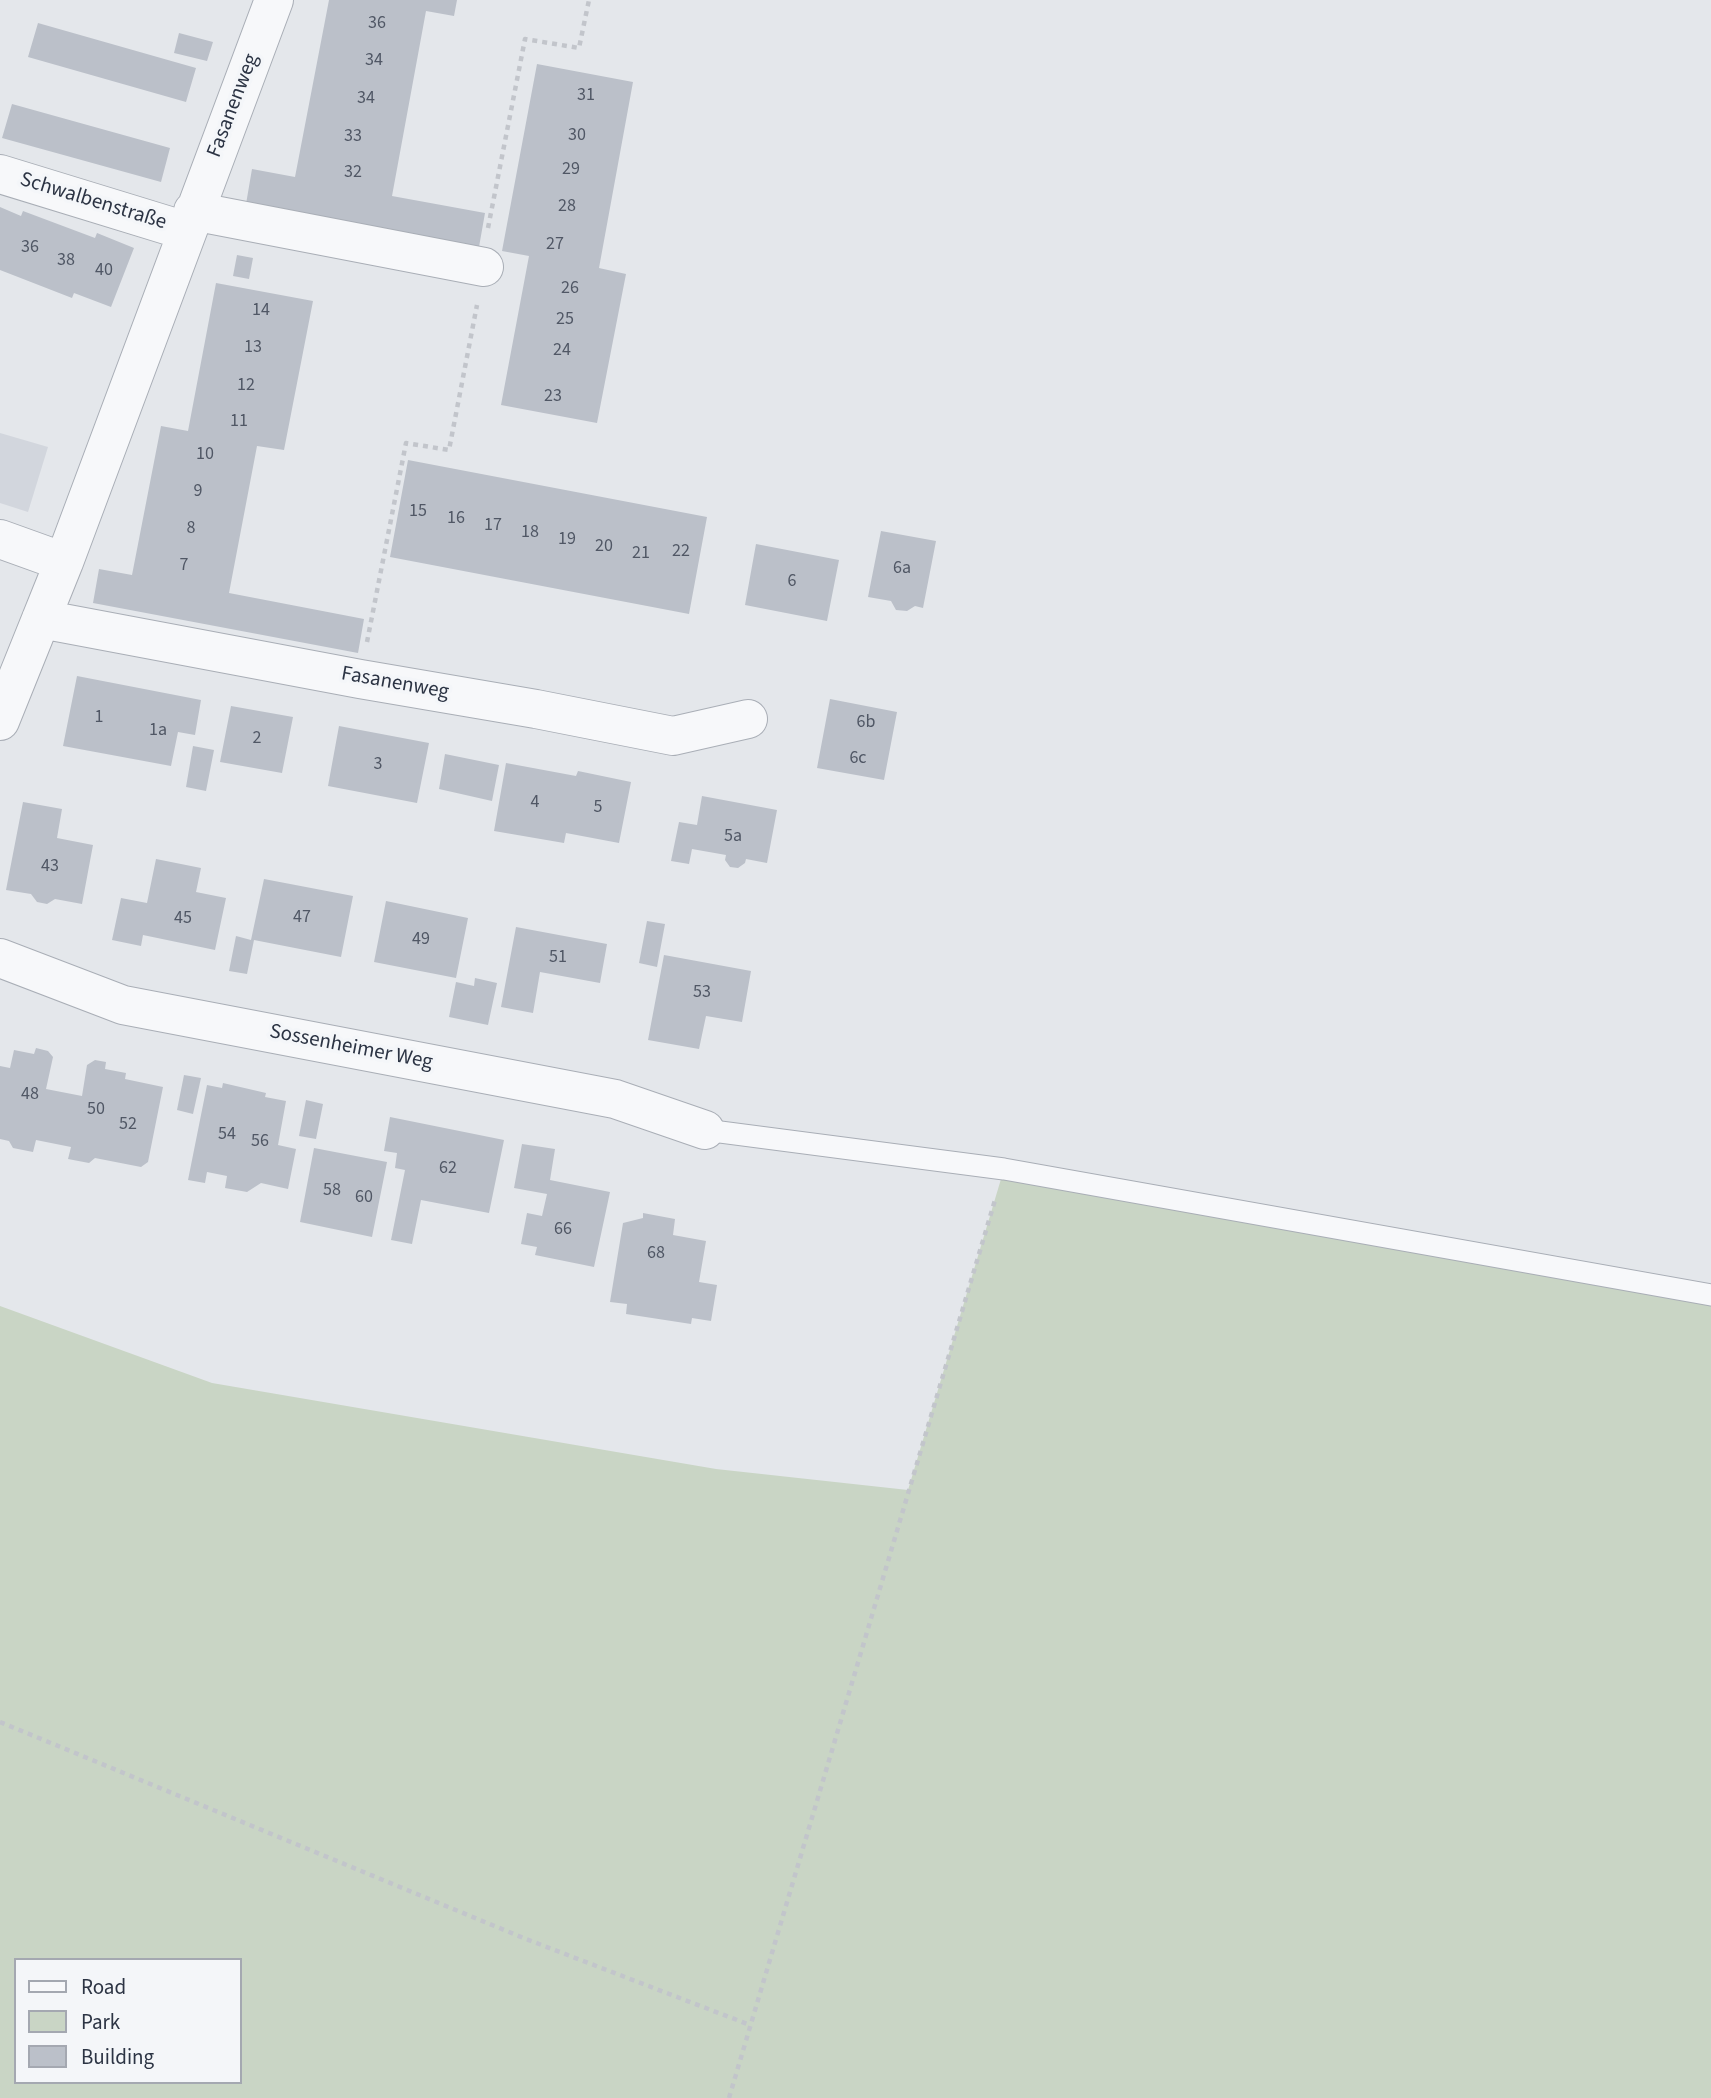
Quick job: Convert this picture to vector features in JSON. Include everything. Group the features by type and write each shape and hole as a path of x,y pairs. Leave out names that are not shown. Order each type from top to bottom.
{"street":[{"name":"Fasanenweg","path":"0,721 64,562 274,0"},
{"name":"Schwalbenstraße","path":"0,174 190,221"},
{"path":"190,221 484,267"},
{"path":"0,539 64,562"},
{"name":"Fasanenweg","path":"41,619 673,736 748,719"},
{"name":"Sossenheimer Weg","path":"0,958 123,1005 615,1099 705,1130"}],"lane":[{"path":"705,1130 1004,1169 1711,1295"}],"path":[{"path":"360,679 406,443 449,450 525,39 579,48 589,0"},
{"path":"729,2098 1004,1169"},
{"path":"0,1722 526,1939 750,2025"}],"shaded area":[{"path":"0,433 48,447 28,512 0,503"}],"green space":[{"path":"1004,1169 1711,1295 1711,2098 0,2098 0,1306 212,1383 716,1469 908,1490"}],"building":[{"path":"329,0 457,0 454,16 426,11 392,196 485,213 479,247 246,204 252,169 295,177"},
{"path":"38,23 196,68 186,102 28,57"},
{"path":"179,33 213,42 207,61 174,53"},
{"path":"537,64 633,82 599,268 626,274 597,423 501,405 529,256 502,251"},
{"path":"12,104 170,148 161,182 2,138"},
{"path":"0,207 21,216 23,211 95,238 97,233 134,248 111,307 74,293 72,298 0,270"},
{"path":"237,255 253,258 249,279 233,276"},
{"path":"216,283 313,301 284,450 257,446 229,593 364,619 358,653 93,603 99,569 132,575 161,426 188,431"},
{"path":"408,460 707,517 689,614 390,557"},
{"path":"881,531 936,541 923,608 915,606 907,611 896,610 891,601 868,597"},
{"path":"756,544 839,560 827,621 745,605"},
{"path":"77,676 201,700 195,735 178,732 171,766 63,746"},
{"path":"830,699 897,712 884,780 817,768"},
{"path":"231,706 293,717 282,773 220,762"},
{"path":"339,726 429,743 417,803 328,786"},
{"path":"193,746 214,750 206,791 186,787"},
{"path":"445,754 499,765 492,801 439,789"},
{"path":"506,763 576,776 578,771 631,782 619,843 566,833 564,843 494,831"},
{"path":"702,796 777,810 767,863 746,859 738,868 730,867 725,860 726,855 692,849 689,864 671,861 679,822 697,825"},
{"path":"23,802 62,809 57,838 93,845 82,904 55,899 47,904 37,902 31,894 6,890"},
{"path":"156,859 201,868 196,892 226,898 215,950 143,935 141,946 112,940 121,898 147,903"},
{"path":"264,879 353,896 341,957 254,940 247,974 229,971 236,936 251,940"},
{"path":"386,901 468,918 456,978 374,962"},
{"path":"647,921 665,924 657,967 639,963"},
{"path":"516,927 607,944 600,983 540,972 533,1013 501,1007"},
{"path":"664,955 751,971 742,1022 706,1016 699,1049 648,1040"},
{"path":"475,978 497,983 488,1025 449,1017 456,982 474,986"},
{"path":"36,1048 48,1051 53,1057 46,1089 82,1096 87,1065 95,1060 106,1062 105,1069 126,1073 125,1079 163,1087 148,1162 141,1167 95,1158 89,1163 68,1159 71,1147 36,1140 33,1152 13,1148 9,1141 0,1139 0,1066 10,1068 14,1050 34,1054"},
{"path":"184,1075 201,1078 193,1114 177,1110"},
{"path":"223,1083 266,1093 265,1097 286,1101 278,1145 296,1149 288,1189 261,1183 247,1192 225,1188 227,1176 207,1172 205,1183 188,1180 207,1085 222,1088"},
{"path":"306,1100 323,1104 316,1139 299,1136"},
{"path":"390,1117 504,1140 489,1213 421,1200 412,1244 391,1240 405,1170 395,1168 397,1153 384,1151"},
{"path":"522,1144 555,1149 550,1180 610,1192 594,1267 535,1255 537,1247 521,1244 527,1213 542,1216 547,1194 514,1188"},
{"path":"314,1148 387,1162 372,1237 300,1222"},
{"path":"643,1213 675,1219 673,1235 706,1241 699,1282 717,1285 711,1321 692,1318 691,1324 626,1314 627,1304 610,1302 623,1223 643,1218"}]}
